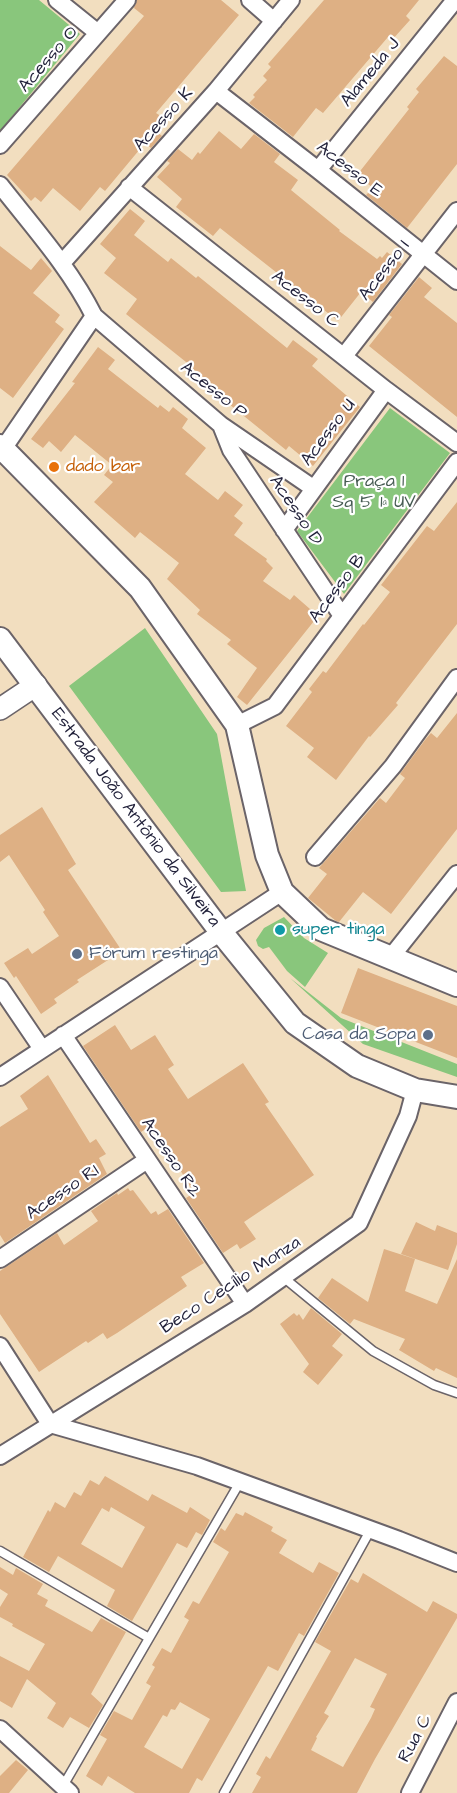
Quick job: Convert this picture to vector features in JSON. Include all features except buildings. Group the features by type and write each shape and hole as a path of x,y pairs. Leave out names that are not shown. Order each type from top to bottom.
{"main road":[{"path":"2,448 140,588 237,725 267,855 282,892 321,929 457,985"},
{"name":"Estrada João Antônio da Silveira","path":"2,646 36,686 221,932 295,1023 357,1066 415,1090 457,1097"}],"street":[{"path":"57,0 98,33"},
{"name":"Acesso O","path":"0,145 127,0"},
{"path":"250,0 273,21"},
{"name":"Acesso K","path":"62,263 216,91 291,0"},
{"name":"Alameda J","path":"318,170 455,0"},
{"name":"Acesso E","path":"216,91 457,281"},
{"name":"Acesso P","path":"0,185 62,263 83,294 94,316 220,425 313,488"},
{"name":"Acesso C","path":"129,187 386,390 457,443"},
{"name":"Acesso I","path":"344,356 457,211"},
{"path":"2,448 94,316"},
{"name":"Acesso U","path":"284,530 386,390"},
{"name":"Acesso D","path":"220,425 231,450 342,616"},
{"name":"Acesso B","path":"237,725 275,706 457,462"},
{"path":"315,857 393,766 457,678"},
{"path":"0,709 36,686"},
{"path":"391,957 457,874"},
{"path":"0,1077 282,892"},
{"path":"0,987 42,1049"},
{"name":"Acesso R2","path":"63,1035 245,1304"},
{"name":"Beco Cecílio Monza","path":"0,1456 245,1304 359,1223 408,1116 415,1090"},
{"name":"Acesso R1","path":"0,1259 147,1160"},
{"path":"0,1346 50,1424 196,1466 371,1529 457,1563"},
{"name":"Rua C","path":"410,1793 455,1713"},
{"path":"2,1735 66,1789"}],"lane":[{"path":"283,1277 373,1351 434,1385 457,1392"},
{"path":"66,1789 149,1638 240,1482"},
{"path":"224,1793 371,1529"},
{"path":"0,1551 149,1638"}],"green space":[{"path":"0,0 39,0 80,34 0,131"},
{"name":"Praça 1 Sq 5 1ª UV","path":"390,408 450,453 344,594 297,531"},
{"path":"145,628 217,734 246,891 221,892 69,686"},
{"path":"284,917 304,938 328,953 305,987 287,971 269,947 263,949 258,946 256,940 264,928"},
{"path":"290,978 341,1018 457,1064 457,1077 363,1044"}],"place":[{"name":"dado bar","path":"54,467"},
{"name":"super tinga","path":"280,930"},
{"name":"Fórum restinga","path":"77,954"},
{"name":"Casa da Sopa","path":"428,1035"}]}
